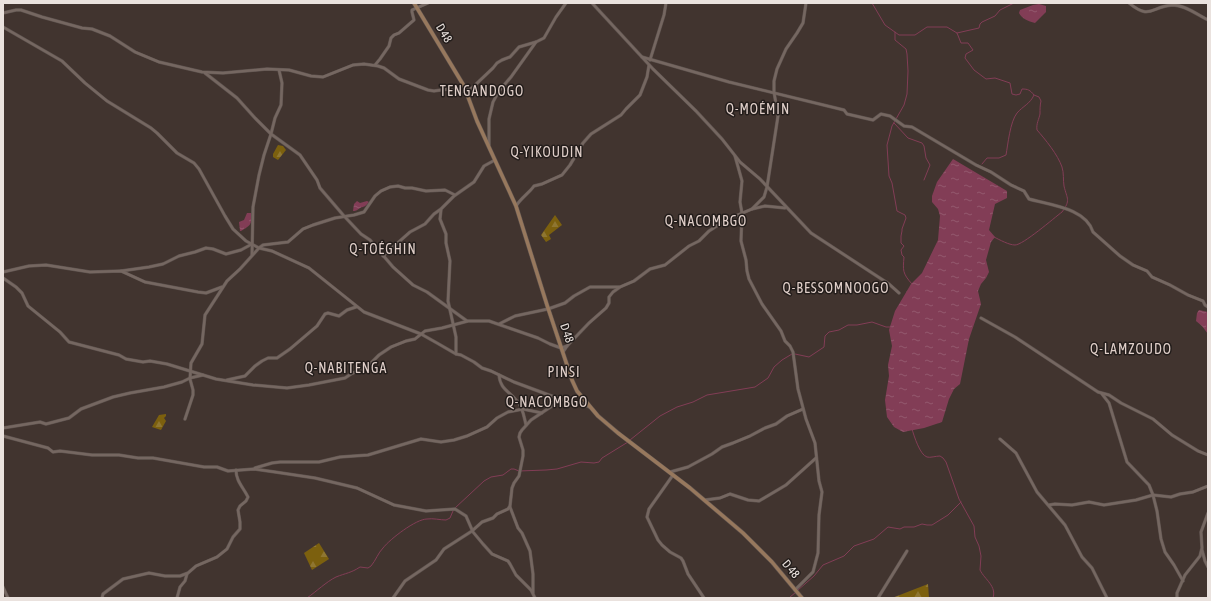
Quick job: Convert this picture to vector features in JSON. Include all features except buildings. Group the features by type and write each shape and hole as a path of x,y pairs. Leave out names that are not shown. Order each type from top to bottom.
{"street":[{"name":"D 48","path":"414,3 466,90 478,121 516,206 548,309 577,391 598,416 670,472 753,542 802,598"},
{"path":"374,65 389,46 391,38 414,20 412,12 414,9 428,3"},
{"path":"3,13 21,10 92,30 110,36 136,52 159,62 204,72 223,73 267,69 288,70 311,76 323,77 353,64 364,64 384,68 399,79 428,90 434,91 448,89 461,92 472,88 497,63 510,57 519,47 544,38 566,3"},
{"path":"592,3 649,65 696,111 740,162 760,179 811,234 889,284 899,293"},
{"path":"516,206 534,186 542,184 564,172 583,142 591,134 621,115 636,99 645,82 666,3"},
{"path":"752,209 764,197 767,187 778,116 774,92 774,81 777,69 786,49 797,34 802,23 806,3"},
{"path":"1129,3 1136,9 1146,13 1173,5 1179,6 1208,20"},
{"path":"3,27 62,61 85,83 108,101 157,133 177,153 194,163 199,169 225,216 234,229 246,241 259,248 272,251 309,268 364,312 421,334 456,354 474,362 482,368 557,398 581,403 590,408"},
{"path":"489,146 489,119 493,102 499,91 536,42"},
{"path":"642,57 729,82 844,110 847,114 873,120 881,114 890,116 904,126 912,127 976,165 991,172 1010,185 1024,191 1029,199 1065,208 1080,216 1093,232 1120,256 1133,265 1147,271 1152,277 1203,301 1208,307"},
{"path":"252,256 253,206 264,154 275,118 281,105 282,83 280,70"},
{"path":"204,72 237,98 271,134 300,155 320,188 344,216 361,234 370,240 383,256 413,285 427,292 468,321"},
{"path":"735,156 742,181 740,202 742,213 741,241 749,279 762,304 781,331 785,341 793,352 798,389 803,409 815,443 819,481 822,492 819,515 818,554 813,572 795,590"},
{"path":"383,256 410,232 425,224 455,195 474,182 484,166 496,160"},
{"path":"185,419 193,395 190,378 191,363 202,344 205,315 227,281 259,248 263,245 288,242 303,229 335,218 364,212 375,196 381,191 390,187 398,186 426,191 445,190 455,195"},
{"path":"563,353 567,346 606,308 609,297 620,287 634,280 650,269 665,264 689,246 699,241 709,231 726,220 752,209 765,206 786,208"},
{"path":"441,209 440,219 446,234 446,243 450,261 448,301 456,337 456,354"},
{"path":"3,272 29,266 46,265 90,272 121,271 156,266 178,256 206,248 226,254 241,250 252,244"},
{"path":"121,271 145,282 198,292 206,293 223,286"},
{"path":"3,278 22,293 28,306 56,328 70,342 119,355 126,359 161,363 224,380 252,384 287,388 309,386 345,378 350,374 368,366 390,347 415,339 425,331 468,321 486,320 561,348 567,346"},
{"path":"498,324 519,314 548,309 565,303 590,287 620,287"},
{"path":"224,380 245,376 262,361 268,358 277,358 317,326 325,314 328,313 339,316 356,306"},
{"path":"981,318 1015,337 1102,393 1110,395 1121,403 1153,419 1172,435 1208,456"},
{"path":"3,428 40,422 46,424 69,418 81,409 114,397 164,387 204,375"},
{"path":"499,375 502,386 518,401 522,409 526,426"},
{"path":"1102,393 1109,403 1129,465 1146,481 1153,495 1161,540 1165,552 1183,580"},
{"path":"533,595 533,574 530,551 518,528 510,506 512,488 519,476 524,456 519,437 522,430 531,420 563,399"},
{"path":"254,469 280,462 319,462 340,457 368,455 421,439 441,442 454,440 487,427 508,412 522,409 542,413"},
{"path":"670,472 688,467 722,447 733,444 776,424 787,416 803,409"},
{"path":"3,436 48,448 53,452 60,451 92,455 119,455 170,460 228,471 254,469 315,478 356,488 394,505 426,511 458,510 466,516 472,531 492,554 508,561 516,575 530,590 535,598"},
{"path":"1000,439 1016,454 1037,492 1065,525 1082,557 1092,568 1107,598"},
{"path":"704,500 720,498 730,494 748,500 759,501 786,485 816,458"},
{"path":"102,598 103,594 123,579 149,573 165,576 180,576 188,573 196,566 217,558 227,549 233,537 240,529 238,510 248,497 238,482 236,470"},
{"path":"673,475 649,509 647,517 658,540 670,552 681,558 688,574 704,598"},
{"path":"1048,505 1072,505 1089,502 1104,505 1136,500 1153,495 1171,497 1193,492 1208,486"},
{"path":"393,598 405,581 436,560 444,549 472,531 482,522 493,518 497,514 508,509 510,506"},
{"path":"1208,513 1201,532 1202,550 1208,567"},
{"path":"878,598 907,550"},
{"path":"1178,598 1177,593 1185,575 1200,556 1202,550"},
{"path":"177,598 180,588 188,573"},
{"path":"3,587 8,598"}],"green space":[{"path":"278,145 283,146 286,150 278,160 273,157 273,154"},
{"path":"555,215 562,225 549,235 551,239 546,242 541,235"},
{"path":"166,414 164,418 166,421 161,430 152,427 159,415"},
{"path":"319,543 329,559 312,570 304,553"},
{"path":"928,584 929,598 892,598"}],"water":[{"path":"1039,4 1046,6 1046,12 1035,23 1028,21 1020,15 1020,10"},
{"path":"953,159 1007,191 1007,198 995,204 989,230 995,237 991,242 986,260 989,272 978,291 981,304 969,339 960,384 954,389 949,399 942,422 924,428 903,432 894,427 887,417 885,400 889,376 888,365 892,346 889,330 895,311 911,284 922,273 938,240 940,216 938,209 932,202 932,196 937,182"},
{"path":"357,201 360,203 367,201 369,202 365,206 353,211 354,204"},
{"path":"247,213 251,213 251,222 247,227 240,231 239,222 244,220"},
{"path":"1199,310 1208,312 1208,334 1196,321"}],"waterway":[{"path":"872,3 885,25 899,35 915,35 927,27 947,27 957,33 961,43 968,43 973,50 966,54 965,58 974,70 986,79 995,78 1010,83 1012,94 1020,94 1022,89 1024,89 1029,90 1034,95 1015,117 1006,155 999,158 987,158 982,164"},
{"path":"957,33 979,28 982,22 995,16 1000,10 1014,3"},
{"path":"895,32 895,40 906,49 908,71 907,94 904,105 892,126 887,145 889,176 892,183 897,211 905,215 906,218 901,236 901,243 904,246 901,250 904,257 904,271 906,277 912,284"},
{"path":"994,237 1010,244 1019,244 1062,212 1067,205 1063,169 1058,157 1037,130 1041,101 1039,97 1034,95"},
{"path":"894,123 908,138 922,143 924,146 926,158 930,165 924,180"},
{"path":"795,354 809,357 824,347 825,336 829,332 839,330 848,325 872,322 886,327 891,327"},
{"path":"630,440 660,416 677,407 693,402 707,395 755,387 768,378 774,367 792,354"},
{"path":"912,429 924,456 940,456 946,462 959,499 974,526 975,537 981,556 980,570 992,587 994,594 993,598"},
{"path":"455,508 484,481 491,477 503,475 511,469 519,471 546,470 557,469 581,462 599,462 602,458 628,442"},
{"path":"798,590 814,576 823,565 844,556 854,546 874,539 888,527 900,529 922,524 932,525 948,515 961,502"},
{"path":"307,598 336,577 360,567 368,568 371,566 386,544 416,522 427,519 446,520 450,518 453,511"},
{"path":"789,598 796,592"}],"district":[{"name":"TENGANDOGO","path":"482,91"},
{"name":"Q-MOÉMIN","path":"758,109"},
{"name":"Q-YIKOUDIN","path":"547,152"},
{"name":"Q-NACOMBGO","path":"706,221"},
{"name":"Q-TOÉGHIN","path":"383,249"},
{"name":"Q-BESSOMNOOGO","path":"836,288"},
{"name":"Q-LAMZOUDO","path":"1131,349"},
{"name":"Q-NABITENGA","path":"346,368"},
{"name":"PINSI","path":"564,372"},
{"name":"Q-NACOMBGO","path":"547,402"}]}
